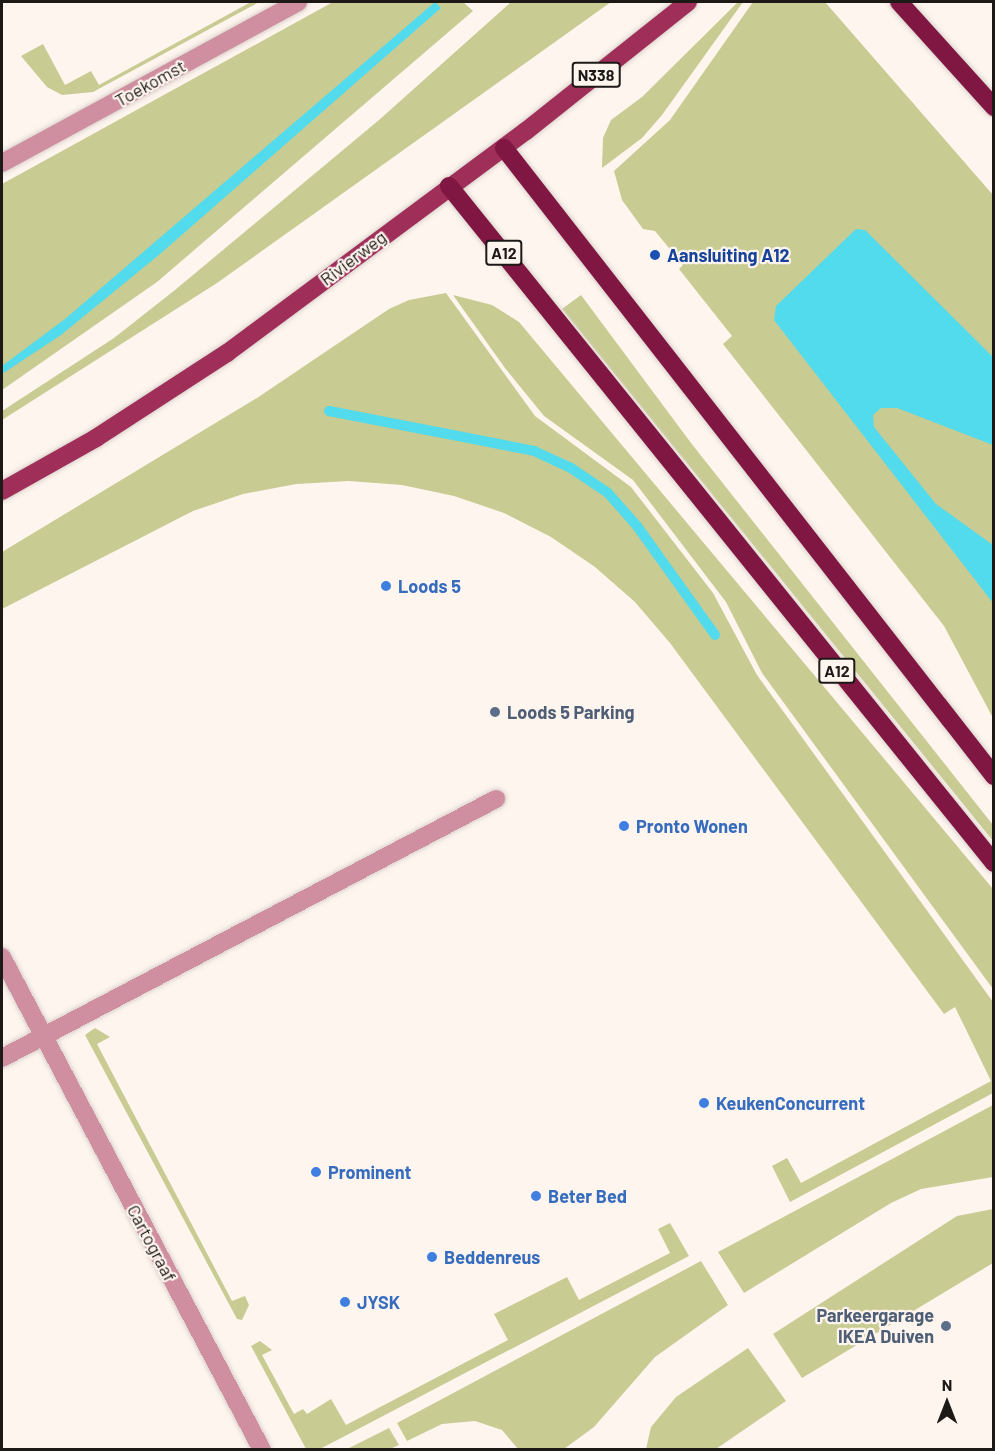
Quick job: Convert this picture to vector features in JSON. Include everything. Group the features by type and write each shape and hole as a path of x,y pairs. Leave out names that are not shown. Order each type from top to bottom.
{"highway":[{"path":"899,2 993,107"},
{"path":"952,63 993,114"},
{"path":"504,148 993,776"},
{"name":"A12","path":"449,186 993,863"}],"main road":[{"name":"Rivierweg","path":"2,491 96,438 227,353 449,186 504,148 688,2"}],"street":[{"name":"Toekomst","path":"2,163 298,2"},
{"path":"2,1058 496,799"},
{"name":"Cartograaf","path":"2,957 262,1449"}],"green space":[{"path":"251,2 259,2 93,92 62,95 47,87 21,56 43,44 65,85 91,71 99,85"},
{"path":"333,2 463,2 473,11 157,282 2,390 2,184"},
{"path":"511,2 611,2 217,283 2,420 2,411 114,338 175,290 379,120"},
{"path":"738,2 743,2 662,115 642,138 602,168 603,138 611,120 642,97"},
{"path":"753,2 825,2 993,195 993,718 944,626 723,344 732,336 679,269 683,265 655,231 643,229 622,200 614,171 670,120"},
{"path":"446,293 535,416 631,487 713,593 757,675 993,1002 993,1093 790,1202 772,1166 787,1158 801,1183 991,1081 955,1007 944,1014 670,643 635,602 595,567 551,537 504,513 454,496 402,485 349,481 296,484 243,494 193,511 2,609 2,552 257,398 389,309 409,300"},
{"path":"453,295 492,305 519,322 993,889 993,989 762,673 726,602 633,480 544,416 505,368"},
{"path":"581,295 691,443 993,825 993,841 562,309"},
{"path":"95,1028 110,1037 97,1044 232,1301 245,1296 249,1305 242,1320 237,1319 85,1035"},
{"path":"993,1105 993,1177 921,1189 891,1203 744,1293 718,1252"},
{"path":"993,1209 993,1263 802,1378 773,1334 957,1216"},
{"path":"670,1223 689,1256 320,1449 306,1449 251,1346 260,1341 272,1350 262,1355 294,1414 303,1409 307,1414 331,1399 346,1425 508,1340 494,1314 567,1277 579,1300 670,1253 658,1229"},
{"path":"701,1261 728,1305 655,1357 594,1427 564,1449 518,1449 502,1430 475,1421 442,1424 407,1441 397,1423"},
{"path":"748,1348 786,1401 716,1449 646,1449 651,1427 676,1397"},
{"path":"389,1428 399,1445 390,1449 347,1449"}],"water":[{"path":"435,2 441,8 160,254 61,335 2,374 2,366 65,319"},
{"path":"856,229 865,230 993,357 993,445 897,408 881,408 873,415 874,427 936,504 993,545 993,603 774,320 776,306"}],"waterway":[{"path":"329,411 534,451 571,468 608,493 637,526 715,635"}],"place":[{"name":"Aansluiting A12","path":"655,255"},
{"name":"Loods 5","path":"386,586"},
{"name":"Loods 5 Parking","path":"495,712"},
{"name":"Pronto Wonen","path":"624,826"},
{"name":"KeukenConcurrent","path":"704,1103"},
{"name":"Prominent","path":"316,1172"},
{"name":"Beter Bed","path":"536,1196"},
{"name":"Beddenreus","path":"432,1257"},
{"name":"JYSK","path":"345,1302"},
{"name":"Parkeergarage IKEA Duiven","path":"946,1326"}]}
